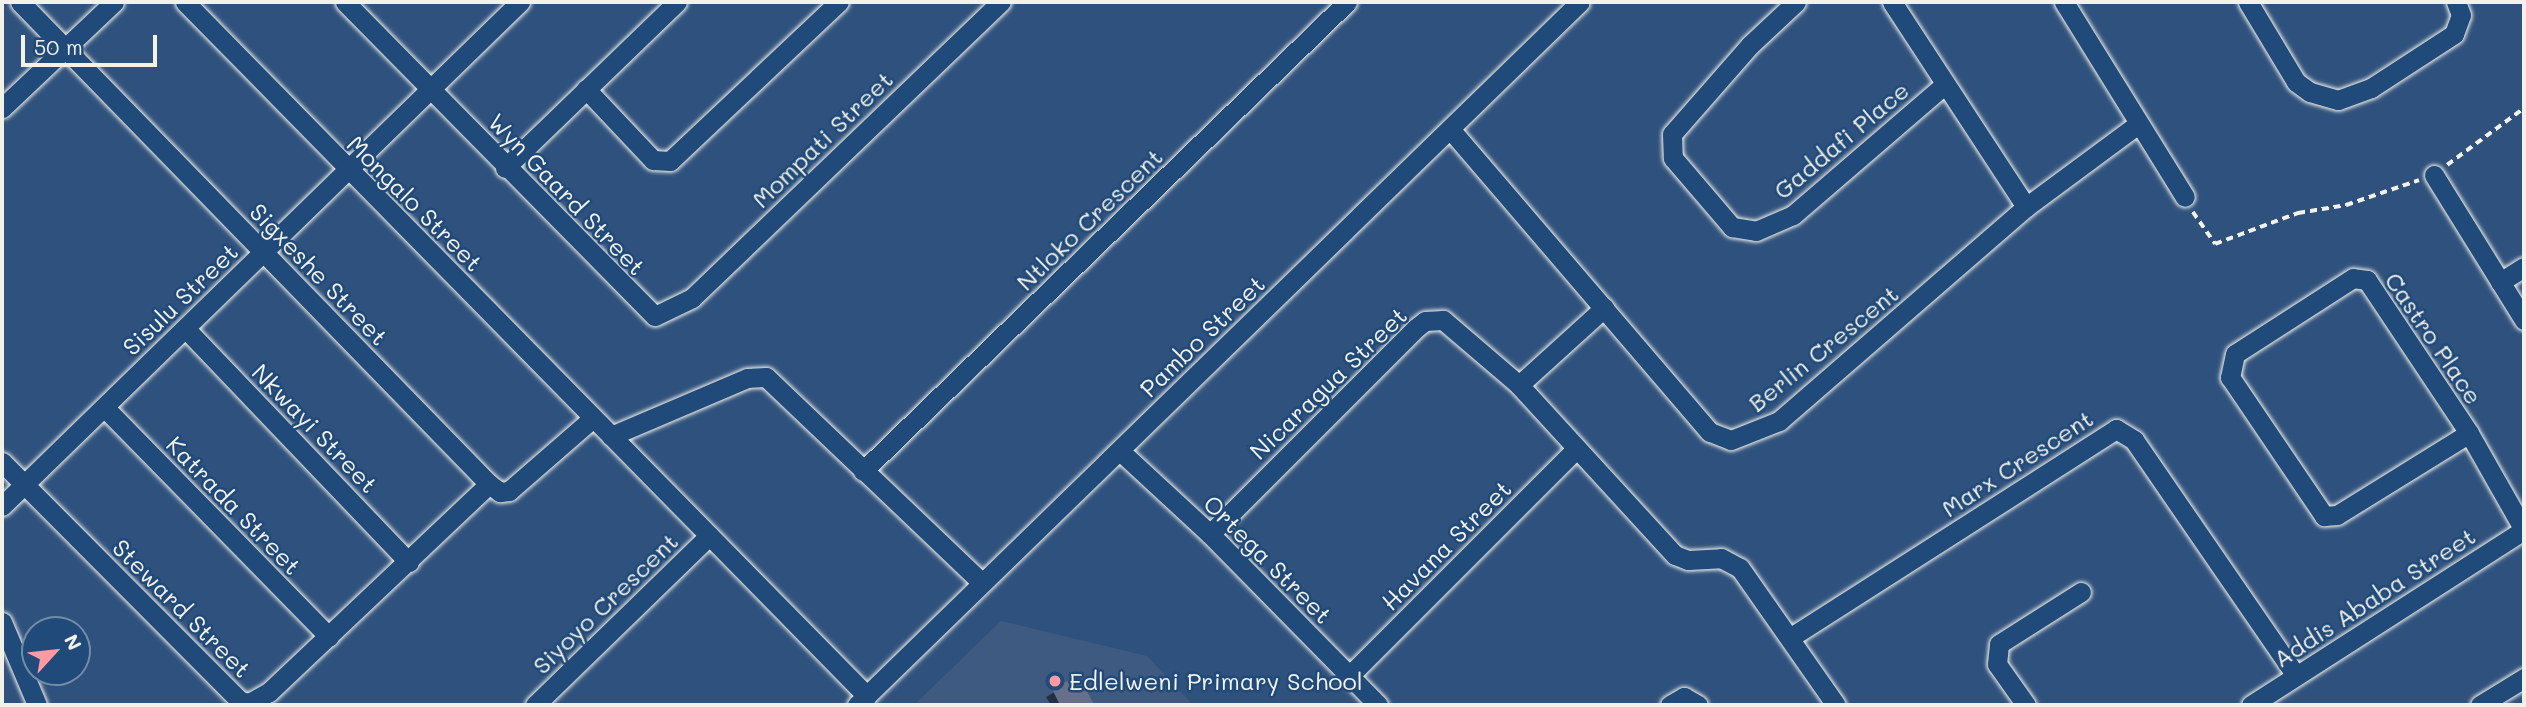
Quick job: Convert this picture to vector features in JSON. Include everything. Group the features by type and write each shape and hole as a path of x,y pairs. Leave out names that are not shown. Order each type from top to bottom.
{"street":[{"name":"Sigxeshe Street","path":"20,2 489,484"},
{"path":"2,108 114,2"},
{"name":"Mongalo Street","path":"185,2 611,436"},
{"name":"Sisulu Street","path":"2,506 105,408 346,168 520,2"},
{"path":"505,168 677,2"},
{"path":"586,89 653,160 670,161 839,2"},
{"name":"Mompati Street","path":"676,310 1001,2"},
{"name":"Ntloko Crescent","path":"863,471 1347,2"},
{"name":"Pambo Street","path":"862,700 1580,2"},
{"name":"Gaddafi Place","path":"1796,2 1750,45 1672,134 1673,158 1732,228 1756,231 1793,215 1943,86"},
{"name":"Gaddafi Place","path":"1892,2 1943,86 2026,206"},
{"path":"2064,2 2185,197"},
{"path":"2248,2 2296,82 2310,92 2338,100 2371,88 2454,34 2461,15 2456,2"},
{"name":"Wyn Gaard Street","path":"351,4 505,168 652,316 676,310"},
{"name":"Berlin Crescent","path":"1450,129 1710,432 1742,439 1779,421 2026,206 2138,124"},
{"path":"2434,175 2524,320"},
{"path":"2500,282 2524,267"},
{"name":"Castro Place","path":"2469,433 2337,515 2324,516 2230,377 2230,365 2244,346 2360,278 2367,280 2469,433 2524,530"},
{"path":"1519,385 1604,308"},
{"name":"Nicaragua Street","path":"1210,534 1425,321 1443,320 1519,385 1675,555 1735,563 1791,637 1836,705"},
{"name":"Nkwayi Street","path":"185,328 409,562"},
{"path":"611,436 759,376 770,380 982,583"},
{"name":"Katrada Street","path":"105,408 329,637"},
{"path":"489,484 500,492 509,491 593,418"},
{"name":"Marx Crescent","path":"1791,637 2116,429 2134,440 2296,676"},
{"name":"Siyoyo Crescent","path":"611,436 709,536 862,700"},
{"name":"Havana Street","path":"1350,675 1576,449"},
{"name":"Ortega Street","path":"1120,450 1210,534 1378,705"},
{"name":"Steward Street","path":"2,462 240,701 249,703 269,692 489,484"},
{"name":"Addis Ababa Street","path":"2251,705 2524,530"},
{"name":"Siyoyo Crescent","path":"535,705 709,536"},
{"path":"2026,705 1997,664 1999,644 2081,592"},
{"path":"2,622 37,705"},
{"path":"2480,705 2524,678"},
{"path":"1670,705 1684,697 1698,705"}],"path":[{"path":"2185,197 2216,244 2298,213 2356,202 2434,175 2524,108"}],"shaded area":[{"name":"Edlelweni Primary School","path":"1001,621 1147,656 1193,705 914,705"}],"building":[{"path":"1079,675 1094,705 1060,705 1052,689"}],"place":[{"name":"Edlelweni Primary School","path":"1055,681"}]}
